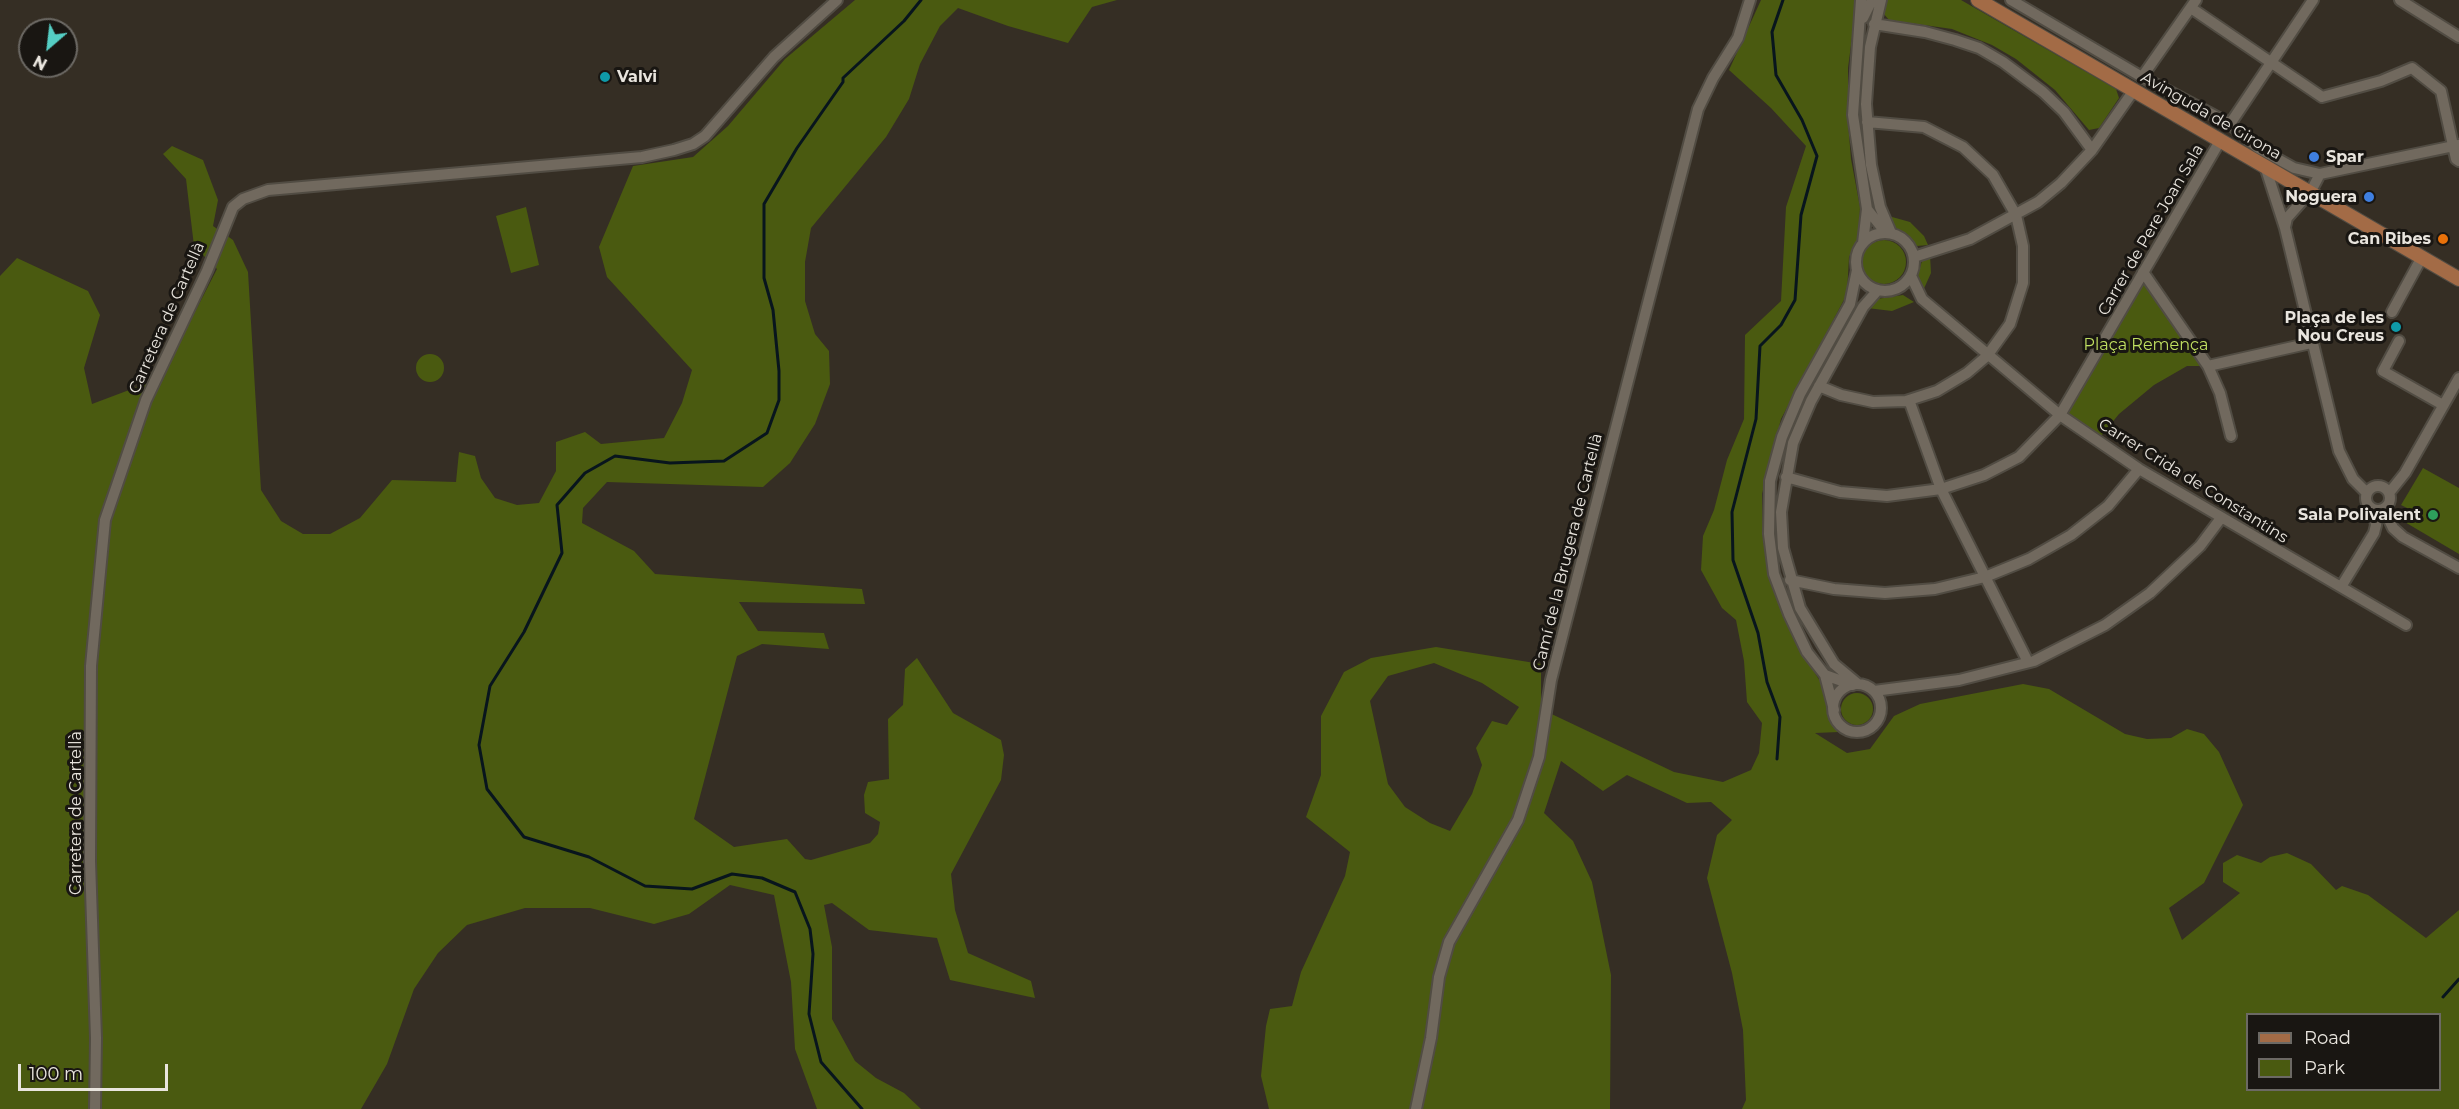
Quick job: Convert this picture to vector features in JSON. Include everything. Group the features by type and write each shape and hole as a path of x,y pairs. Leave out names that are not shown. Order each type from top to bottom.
{"main road":[{"name":"Avinguda de Girona","path":"1978,0 2220,141 2311,191 2459,279"}],"street":[{"name":"Carretera de Cartellà","path":"95,1109 96,1038 90,861 91,666 105,520 146,400 207,271 233,207 243,199 268,190 642,157 693,144 705,136 774,57 837,0"},
{"name":"Camí de la Brugera de Cartellà","path":"1416,1109 1431,1038 1439,977 1449,942 1518,820 1539,757 1551,680 1698,109 1713,78 1738,39 1750,0"},
{"path":"1861,0 1853,115 1867,208 1863,243 1856,256 1857,270 1850,304 1800,394 1782,437 1770,481 1769,534 1774,574 1803,642 1825,675 1838,723 1846,729 1865,730 1873,726 1879,717 1881,708 1874,691"},
{"path":"1860,23 1872,0"},
{"path":"1881,0 1874,24 1867,77 1867,122 1878,196 1888,233"},
{"name":"Avinguda de Girona","path":"2011,0 2142,77 2230,124 2258,148 2294,168 2320,174"},
{"path":"2230,124 2313,0"},
{"path":"2400,0 2459,37"},
{"path":"2142,77 2194,4 2270,64 2322,98 2380,81 2412,68 2441,92 2456,146 2456,159 2459,161"},
{"path":"1874,24 1924,32 1979,48 2003,62 2043,92 2064,112 2092,150"},
{"path":"1914,257 1970,239 2016,215 2061,183 2092,150 2134,90"},
{"path":"1819,386 1841,395 1873,402 1909,400 1938,391 1967,373 1987,356 2010,324 2024,284 2024,246 2016,215 1993,175 1963,147 1924,127 1867,122"},
{"name":"Carrer de Pere Joan Sala","path":"1786,477 1840,492 1887,496 1941,489 1984,475 2019,457 2060,415 2220,141"},
{"path":"2285,228 2287,218 2311,191 2320,174 2456,146"},
{"path":"2265,166 2285,228 2339,451 2353,479 2367,493"},
{"path":"1857,270 1862,280 1875,289 1893,290 1902,286 1911,276 1914,257 1906,242 1888,233 1867,208"},
{"path":"1863,243 1873,235 1888,233"},
{"path":"2392,312 2422,257"},
{"path":"2143,272 2208,366 2220,393 2231,436"},
{"name":"Carrer Crida de Constantins","path":"1911,276 1922,299 1987,356 2060,415 2139,469 2406,625"},
{"path":"1850,304 1875,289"},
{"path":"1855,685 1834,664 1816,639 1800,608 1790,580 1782,530 1786,477 1793,443 1819,386 1875,289"},
{"name":"Carrer Crida de Constantins","path":"1893,290 1922,299"},
{"path":"2399,341 2383,370 2444,405"},
{"path":"2208,366 2311,343"},
{"path":"2374,533 2382,512 2390,501 2389,493 2405,473 2459,378"},
{"path":"1909,400 1941,489 2028,662"},
{"path":"1790,580 1834,588 1885,593 1935,589 1985,577 2029,559 2071,535 2108,506 2139,469"},
{"path":"2367,493 2378,486 2389,493"},
{"path":"2367,493 2366,501 2382,512 2393,528 2403,537 2459,568"},
{"path":"2341,587 2374,533 2382,512"},
{"path":"1825,675 1874,691 1959,680 2028,662 2105,625 2150,593 2200,546 2221,518"},
{"path":"1834,710 1836,697 1842,690 1855,685"}],"green space":[{"path":"855,0 1117,0 1092,7 1068,43 1008,26 958,8 940,26 920,64 909,99 886,137 811,228 805,262 805,301 815,334 829,351 830,384 815,424 790,463 763,487 607,482 583,508 582,523 634,551 655,574 862,589 865,604 739,602 758,631 824,633 829,649 762,644 737,656 694,819 734,847 787,839 805,859 811,860 870,843 878,834 880,822 865,813 864,795 868,782 889,779 888,719 903,705 905,669 917,658 953,713 1001,740 1004,755 1001,780 951,874 955,910 968,953 1031,981 1035,998 950,980 937,938 869,930 832,903 824,905 832,947 832,1019 855,1061 876,1078 904,1093 921,1109 817,1109 795,1049 791,982 774,895 730,885 689,914 654,924 590,908 525,908 467,925 438,953 414,989 387,1064 361,1109 0,1109 0,276 17,258 88,291 100,315 84,368 92,404 161,378 217,269 194,246 186,179 163,154 172,146 203,160 218,200 213,226 233,240 248,272 261,490 281,521 303,534 330,534 360,518 392,480 456,482 459,452 475,456 481,478 495,498 517,505 539,503 556,471 556,442 585,432 601,444 664,438 682,403 692,370 607,277 599,247 633,166 693,157 728,126 785,59"},
{"path":"1761,0 1857,0 1848,68 1848,122 1851,159 1860,207 1859,236 1849,257 1847,294 1781,419 1762,494 1763,539 1772,587 1795,642 1822,684 1829,716 1839,732 1815,733 1847,753 1870,749 1894,716 1920,704 2023,684 2049,689 2125,734 2147,739 2171,738 2187,729 2204,734 2219,752 2243,805 2204,883 2169,908 2182,940 2240,893 2223,882 2223,863 2237,855 2261,863 2270,857 2287,853 2311,864 2336,890 2342,886 2368,895 2426,938 2459,910 2459,1109 1742,1109 1746,1100 1743,1030 1732,973 1707,878 1717,835 1732,820 1711,802 1687,803 1627,775 1603,791 1561,761 1544,813 1573,841 1592,882 1611,975 1610,1109 1269,1109 1261,1076 1270,1009 1292,1006 1301,972 1345,876 1350,852 1306,817 1321,775 1321,716 1344,672 1371,658 1436,647 1541,664 1541,709 1674,772 1723,782 1751,770 1759,753 1762,723 1747,702 1744,661 1736,620 1722,608 1701,570 1703,536 1714,510 1727,460 1744,419 1745,335 1781,301 1786,207 1806,146 1771,108 1729,70","holes":["1434,663 1482,683 1519,707 1507,725 1492,721 1476,748 1482,765 1472,794 1450,831 1430,823 1405,807 1388,784 1370,701 1388,676"]},
{"path":"1887,0 1961,0 2116,89 2119,98 2099,128 2089,130 2055,90 2016,59 1992,45 1952,29 1889,20 1883,13"},
{"path":"526,207 539,265 511,273 496,216"},
{"path":"1885,215 1910,222 1924,236 1928,245 1917,246 1907,234 1888,224"},
{"path":"1884,240 1893,241 1900,246 1905,253 1905,271 1900,278 1893,283 1884,284 1875,283 1868,278 1863,271 1862,262 1863,253 1868,246 1875,241"},
{"path":"1930,255 1931,273 1922,293 1916,281 1922,261"},
{"name":"Plaça Remença","path":"2143,272 2208,366 2187,366 2154,385 2119,414 2097,441 2060,415"},
{"path":"1903,295 1914,302 1892,311 1867,308 1877,299"},
{"path":"430,354 440,358 444,368 440,378 430,382 420,378 416,368 420,358"},
{"name":"Sala Polivalent","path":"2423,468 2459,488 2459,554 2403,521 2409,509 2401,505"},
{"path":"1857,693 1868,698 1873,709 1868,720 1857,725 1846,720 1841,709 1846,698"}],"waterway":[{"path":"862,1109 821,1062 809,1014 813,954 810,929 795,892 762,878 732,874 692,889 645,886 589,857 524,837 487,789 479,745 490,686 524,632 562,553 557,505 585,473 615,456 670,463 724,461 767,433 779,400 779,371 773,310 764,278 764,204 797,148 843,82 843,78 904,21 921,0"},
{"path":"1777,759 1780,717 1767,682 1758,633 1733,560 1732,512 1756,419 1760,346 1781,325 1795,300 1801,215 1817,156 1802,120 1776,75 1772,32 1783,0"},
{"path":"2443,997 2459,979"}],"place":[{"name":"Valvi","path":"605,77"},
{"name":"Spar","path":"2314,157"},
{"name":"Noguera","path":"2369,197"},
{"name":"Can Ribes","path":"2443,239"},
{"name":"Plaça de les Nou Creus","path":"2396,327"},
{"name":"Sala Polivalent","path":"2433,515"}]}
